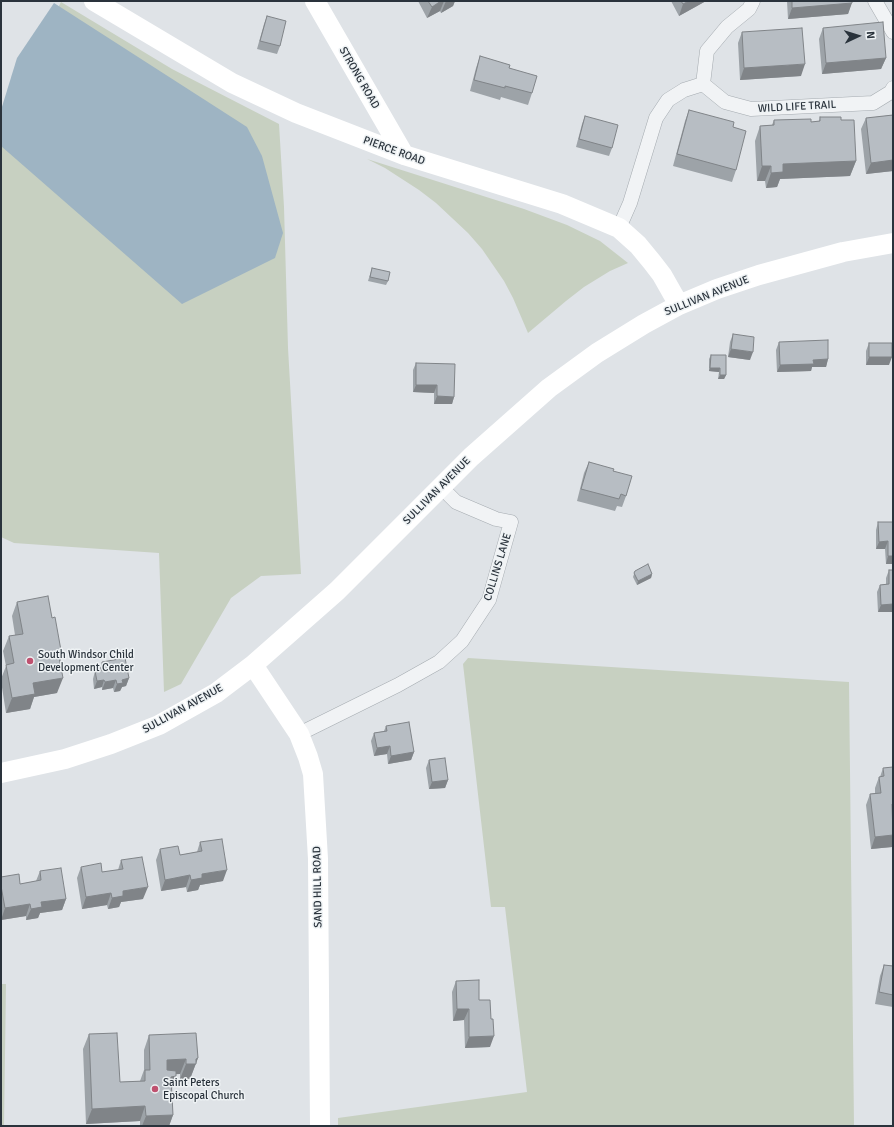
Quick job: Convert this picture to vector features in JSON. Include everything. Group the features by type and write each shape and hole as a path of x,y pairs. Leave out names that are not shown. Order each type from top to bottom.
{"street":[{"name":"PIERCE ROAD","path":"94,1 232,83 296,114 404,155 562,204 619,228 638,245 652,262 679,305"},
{"name":"STRONG ROAD","path":"315,1 404,155"},
{"path":"619,228 630,203 656,118 668,100 684,90 703,84 707,51 727,27 750,10 753,1"},
{"path":"875,1 893,32"},
{"name":"WILD LIFE TRAIL","path":"703,84 725,102 751,109 873,103 891,92 893,88"},
{"name":"SULLIVAN AVENUE","path":"1,773 65,759 111,744 159,725 216,693 253,665 337,591 471,457 548,388 597,353 630,332 679,305 717,289 760,275 843,252 893,243"},
{"name":"COLLINS LANE","path":"299,734 398,685 438,662 462,641 489,600 512,522 496,519 456,502 441,487"},
{"name":"SAND HILL ROAD","path":"253,665 299,734 313,774 318,859 320,1126"}],"green space":[{"path":"61,2 172,69 279,124 284,207 288,348 301,574 261,576 231,598 181,684 164,692 159,553 14,543 1,537 1,119"},
{"path":"367,159 524,209 567,225 600,241 628,263 610,271 584,287 528,333 504,281 482,249 468,233 436,203 419,190 385,168"},
{"path":"468,658 849,682 854,1126 338,1126 338,1118 527,1092 505,907 491,907 463,664"},
{"path":"1,984 6,984 4,1126 1,1126"}],"water":[{"path":"54,3 247,127 262,156 283,233 275,258 182,304 1,146 1,110 17,58"}],"building":[{"path":"428,1 441,1 432,7"},
{"path":"681,1 689,1 683,4"},
{"path":"792,1 852,1 852,3 792,8"},
{"path":"267,16 286,21 280,46 260,41"},
{"path":"883,22 886,58 826,63 823,28"},
{"path":"802,28 805,64 744,68 742,32"},
{"path":"480,56 510,65 509,68 537,76 532,93 474,80"},
{"path":"689,110 734,122 733,127 746,131 736,170 677,154"},
{"path":"893,115 893,160 871,163 866,118"},
{"path":"585,116 618,125 612,148 579,139"},
{"path":"820,117 841,117 841,120 854,120 856,161 783,164 783,172 771,173 771,166 762,166 760,126 774,125 774,120 811,119 811,122 820,121"},
{"path":"372,268 390,272 388,281 370,277"},
{"path":"733,334 754,337 753,352 731,349"},
{"path":"828,340 828,359 813,360 814,364 780,365 779,342"},
{"path":"869,343 892,343 892,357 869,357"},
{"path":"711,355 726,355 726,375 720,375 720,368 710,368"},
{"path":"416,363 455,364 454,397 437,396 437,385 416,385"},
{"path":"589,462 632,476 626,496 621,494 619,499 581,489"},
{"path":"878,522 893,522 893,556 888,556 888,541 879,542"},
{"path":"648,564 652,574 638,581 634,573 635,571"},
{"path":"889,570 893,570 893,604 881,605 880,585 889,584"},
{"name":"South Windsor Child Development Center","path":"48,596 52,618 55,617 62,656 59,657 63,678 33,683 35,694 12,698 6,665 14,663 9,636 23,634 17,602"},
{"path":"125,658 129,678 122,680 123,683 117,684 116,680 105,682 104,680 97,681 95,671 103,670 102,662"},
{"path":"409,722 414,752 391,756 390,746 377,748 374,733 387,731 386,726"},
{"path":"445,758 448,780 432,782 429,760"},
{"path":"893,767 893,835 875,837 870,794 881,793 879,777 884,776 883,768"},
{"path":"222,839 227,870 202,874 202,878 191,880 190,875 165,880 160,849 178,846 180,855 202,851 200,842"},
{"path":"142,857 148,887 123,891 123,896 112,898 111,893 86,897 81,867 101,863 102,872 123,869 121,860"},
{"path":"61,868 66,899 41,902 42,907 31,909 30,904 5,908 1,877 19,874 20,884 41,880 40,871"},
{"path":"884,965 893,966 893,995 879,992"},
{"path":"479,980 479,1000 490,1000 494,1036 469,1037 469,1009 457,1009 456,981"},
{"name":"Saint Peters Episcopal Church","path":"117,1033 120,1082 145,1081 145,1070 150,1070 149,1035 196,1033 198,1058 196,1059 196,1064 186,1064 186,1059 167,1060 167,1070 176,1071 176,1076 171,1077 173,1115 146,1116 145,1106 92,1109 89,1034"}],"place":[{"name":"South Windsor Child Development Center","path":"30,661"},
{"name":"Saint Peters Episcopal Church","path":"155,1089"}]}
